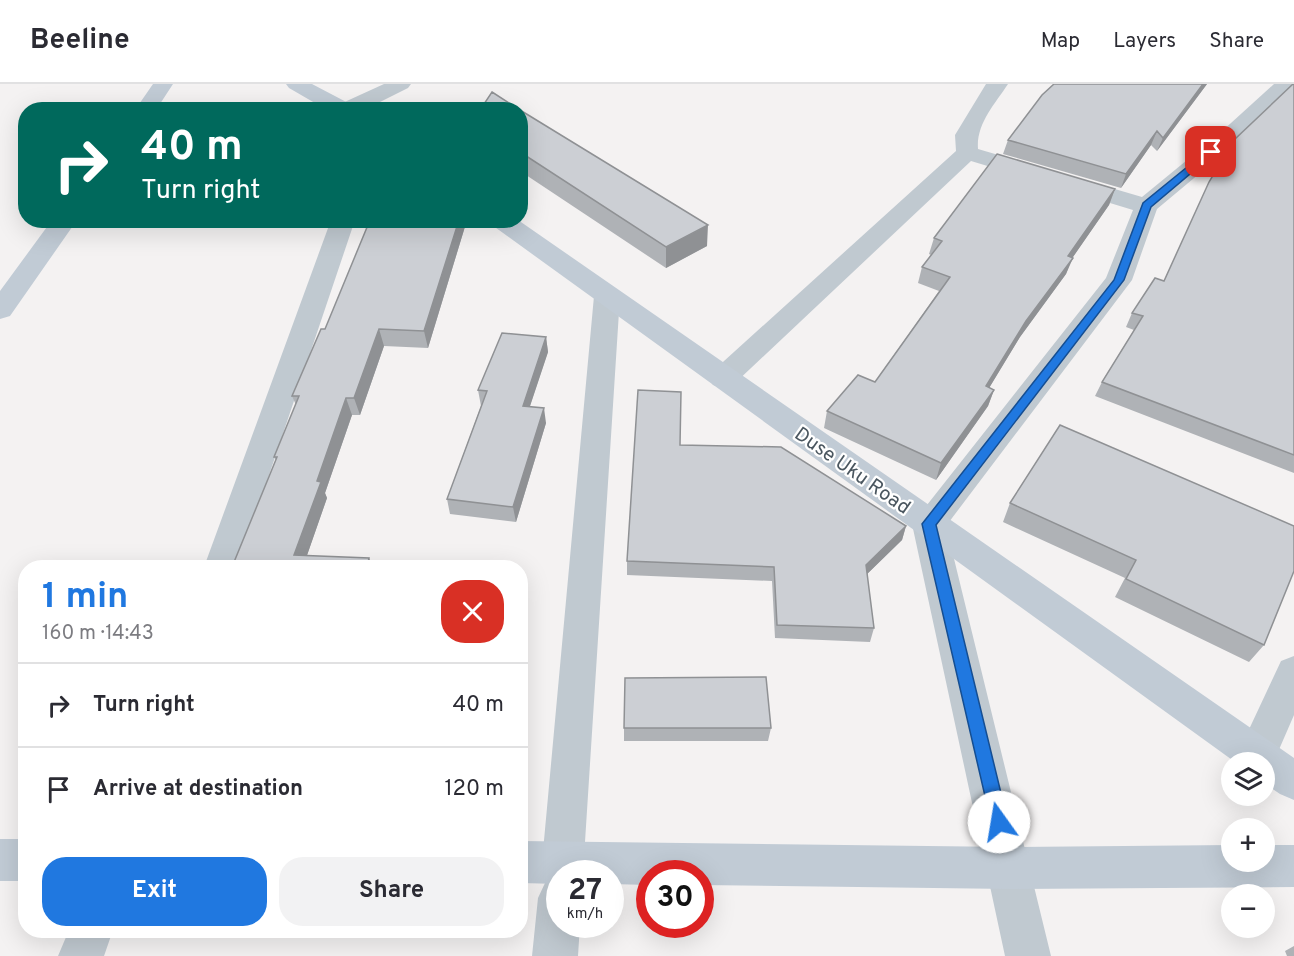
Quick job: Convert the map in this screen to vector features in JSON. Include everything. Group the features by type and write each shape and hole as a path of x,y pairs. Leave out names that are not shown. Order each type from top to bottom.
{"street":[{"path":"151,102 163,84"},
{"path":"296,84 330,102"},
{"path":"362,102 401,84"},
{"path":"967,153 966,135 990,92 998,84"},
{"path":"1028,956 1010,868 929,524 1119,280 1146,206 1228,138 1286,84"},
{"path":"967,153 1146,206"},
{"path":"723,378 967,153"},
{"path":"0,310 58,228"},
{"path":"223,560 340,228"},
{"name":"Duse Uku Road","path":"512,228 1253,752"},
{"path":"562,860 607,296"},
{"path":"1258,752 1294,672"},
{"name":"Duse Uku Road","path":"1275,768 1294,781"},
{"path":"0,860 18,860"},
{"path":"528,865 546,872"},
{"path":"624,877 1010,868 1294,866"},
{"path":"81,956 88,938"},
{"path":"555,956 556,938"}],"building":[{"path":"1054,84 1203,84 1163,138 1157,131 1126,174 1008,140 1042,95"},
{"path":"1293,84 1294,455 1102,382 1143,316 1132,313 1155,278 1164,281 1209,182 1234,140"},
{"path":"492,92 508,102 485,102"},
{"path":"528,115 708,225 666,247 528,157"},
{"path":"997,154 1115,189 1068,256 1073,258 1026,321 986,386 994,390 941,463 827,411 858,375 875,382 950,277 922,267 942,241 934,238"},
{"path":"367,228 456,228 424,331 379,329 354,398 346,398 317,481 321,482 294,555 369,558 369,560 235,560 299,396 292,396 321,329 325,329"},
{"path":"502,333 546,337 523,406 544,408 513,507 447,499 487,391 478,390"},
{"path":"638,390 681,392 680,445 781,447 906,526 866,565 874,628 777,625 774,567 627,561"},
{"path":"1060,425 1294,526 1294,571 1264,645 1126,579 1136,560 1010,503"},
{"path":"766,677 771,728 624,728 625,678"}],"route":[{"path":"999,822 929,524 1119,280 1146,206 1211,152"}]}
